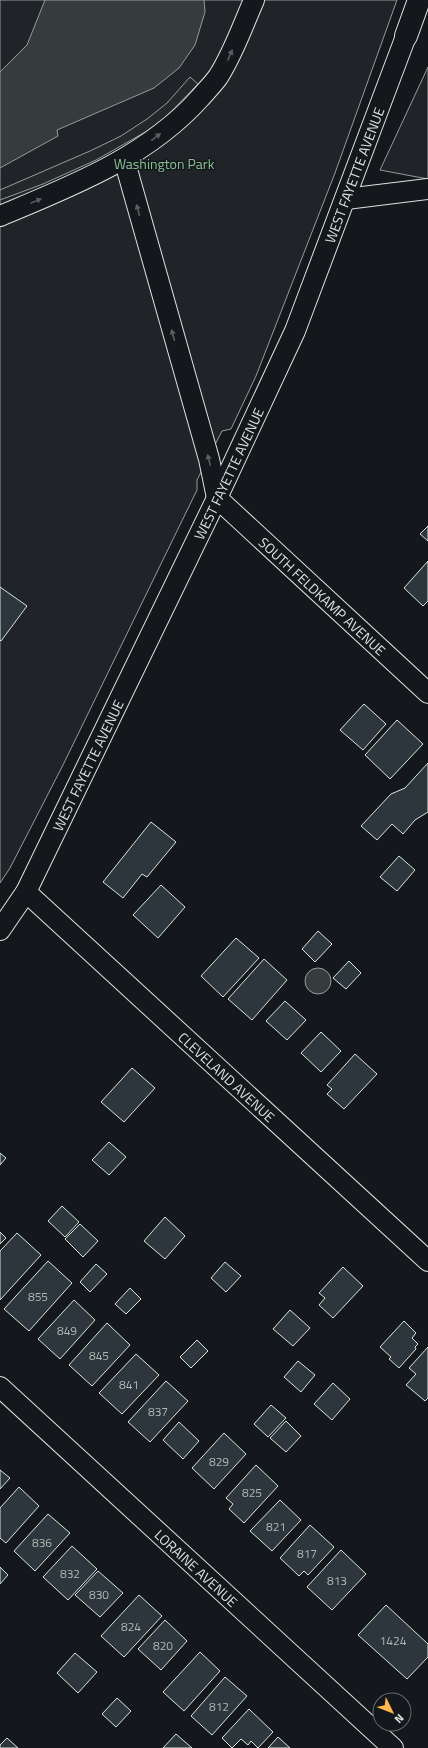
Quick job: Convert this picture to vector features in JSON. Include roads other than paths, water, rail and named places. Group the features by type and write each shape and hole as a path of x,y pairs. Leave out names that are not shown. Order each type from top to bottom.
{"street":[{"path":"0,216 124,159 157,138 187,112 217,78 227,61 254,0"},
{"name":"WEST FAYETTE AVENUE","path":"0,930 26,892 217,498 295,331 420,0"},
{"path":"124,159 209,459 217,498"},
{"path":"346,199 428,188"},
{"name":"SOUTH FELDKAMP AVENUE","path":"217,498 428,693"},
{"name":"CLEVELAND AVENUE","path":"26,892 428,1261"},
{"name":"LORAINE AVENUE","path":"0,1387 393,1748"}],"park label":[{"name":"Washington Park","path":"164,163"}]}
